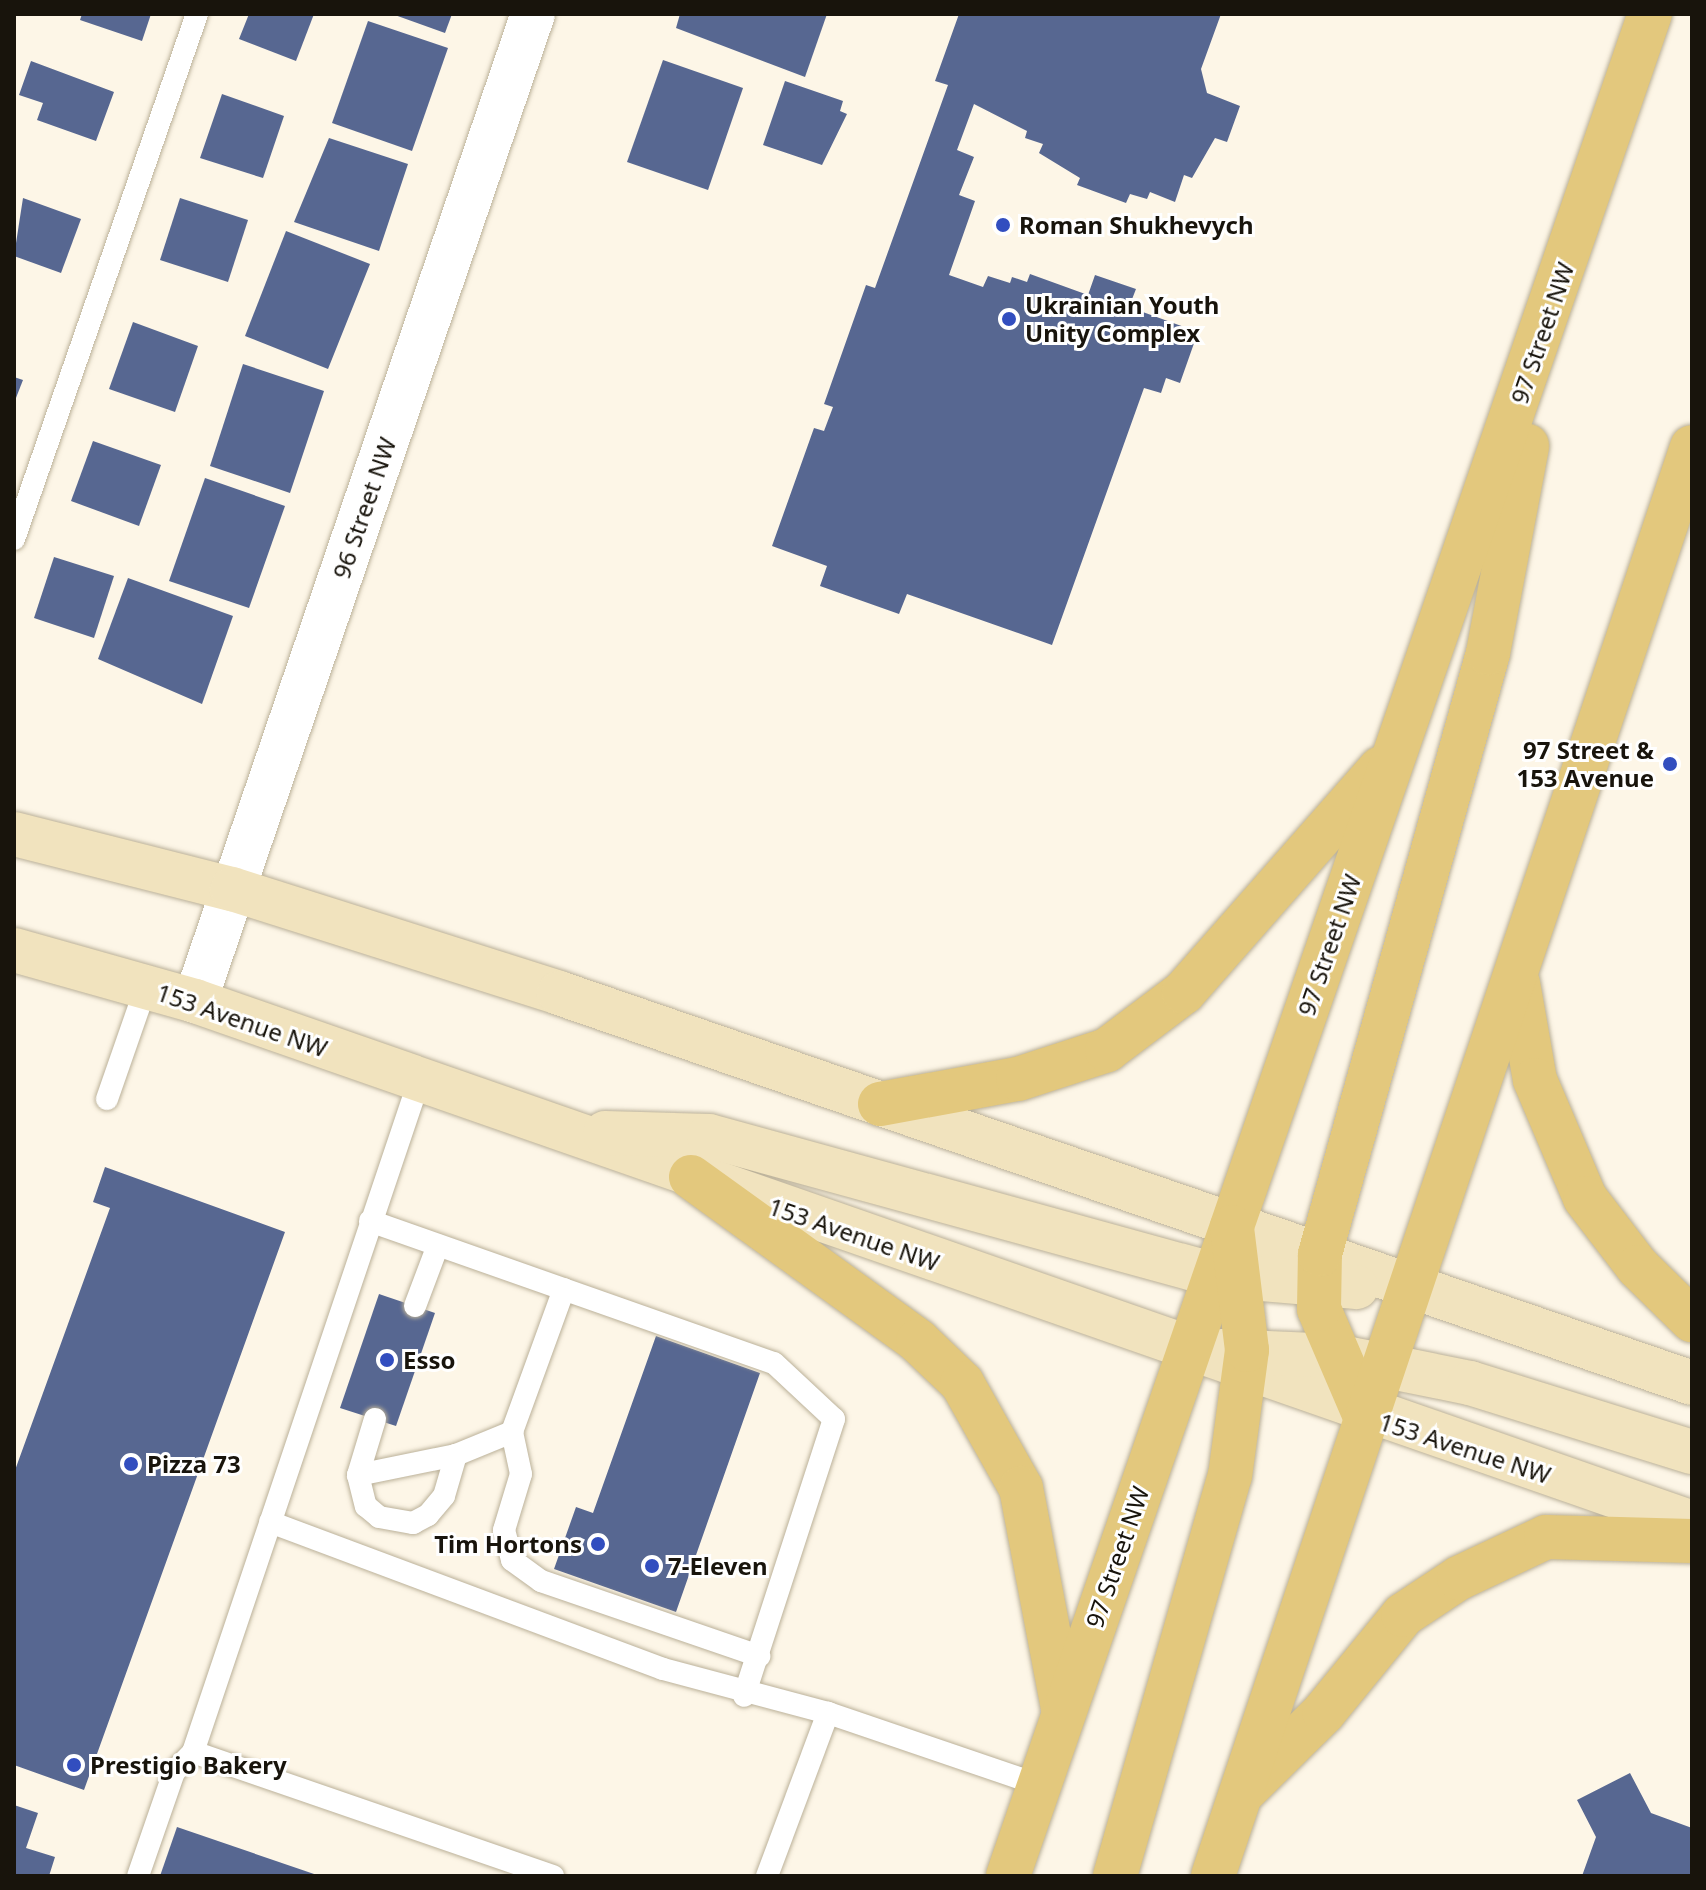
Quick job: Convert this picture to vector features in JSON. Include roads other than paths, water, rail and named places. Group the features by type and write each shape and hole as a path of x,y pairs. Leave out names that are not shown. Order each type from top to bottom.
{"main road":[{"name":"97 Street NW","path":"1008,1876 1188,1351 1229,1277 1232,1225 1650,14"},
{"path":"1364,1414 1336,1356 1318,1269 1488,653 1558,287"},
{"path":"1213,1876 1364,1414 1414,1283 1517,980 1692,447"},
{"path":"880,1104 1018,1079 1107,1050 1184,992 1395,752"},
{"path":"14,834 232,889 880,1104 1232,1225 1318,1269"},
{"name":"153 Avenue NW","path":"14,950 195,1001 1188,1351 1246,1361 1364,1414 1692,1523"},
{"path":"1517,980 1535,1080 1585,1198 1638,1267 1692,1320"},
{"path":"563,1132 709,1136 1229,1277 1318,1269 1414,1283 1692,1383"},
{"path":"691,1177 918,1341 962,1383 1021,1488 1064,1712"},
{"path":"1115,1876 1230,1476 1246,1361 1229,1277"},
{"path":"1246,1361 1336,1356 1384,1365 1470,1383 1692,1452"},
{"path":"1240,1795 1324,1712 1403,1615 1459,1578 1546,1537 1692,1541"}],"street":[{"name":"96 Street NW","path":"195,1001 533,14"}],"lane":[{"path":"14,539 197,14"},
{"path":"107,1099 146,987"},
{"path":"138,1876 174,1772 193,1752 419,1081"},
{"path":"370,1221 774,1363 834,1419 744,1696"},
{"path":"415,1306 438,1245"},
{"path":"564,1289 512,1432 521,1474 505,1547 525,1572 759,1656"},
{"path":"375,1419 358,1475 366,1506 379,1517 413,1523 444,1496 456,1455"},
{"path":"358,1475 456,1455 512,1432"},
{"path":"270,1522 744,1696 828,1713 1039,1785"},
{"path":"767,1876 828,1713"},
{"path":"193,1752 553,1876"}],"place":[{"name":"Roman Shukhevych","path":"1003,225"},
{"name":"Ukrainian Youth Unity Complex","path":"1009,319"},
{"name":"97 Street & 153 Avenue","path":"1670,764"},
{"name":"Esso","path":"387,1360"},
{"name":"Pizza 73","path":"131,1464"},
{"name":"Tim Hortons","path":"598,1544"},
{"name":"7-Eleven","path":"652,1566"},
{"name":"Prestigio Bakery","path":"74,1765"}]}
